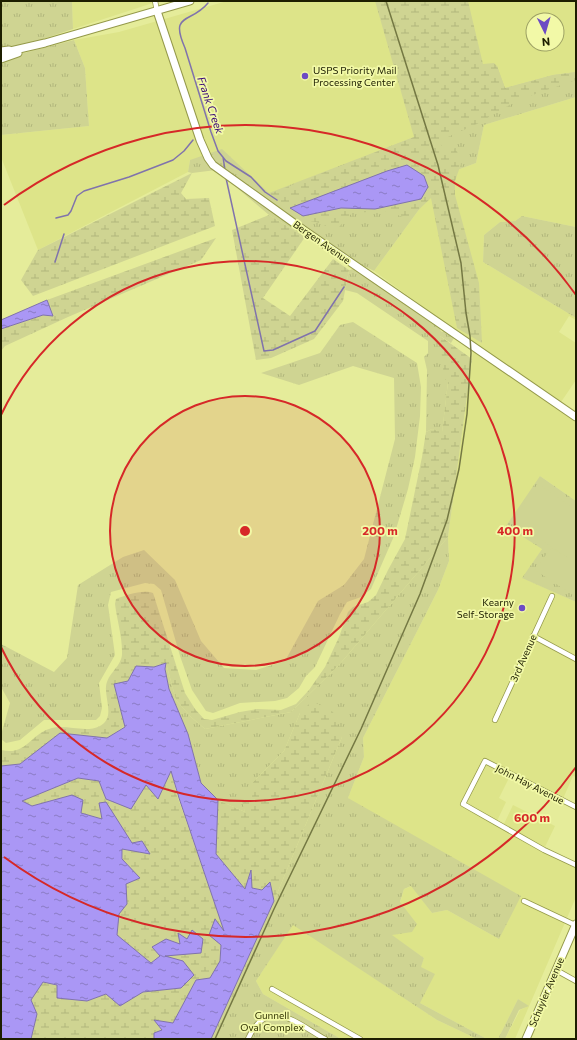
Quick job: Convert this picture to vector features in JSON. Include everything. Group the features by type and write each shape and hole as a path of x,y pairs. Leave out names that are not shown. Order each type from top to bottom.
{"street":[{"name":"Bergen Avenue","path":"154,1 200,140 208,158 213,165 231,179 576,417"},
{"path":"1,59 45,43 190,1"},
{"path":"4,52 45,43"},
{"name":"3rd Avenue","path":"496,720 552,596"},
{"path":"533,636 576,659"},
{"name":"John Hay Avenue","path":"576,807 485,761 463,804 544,850 576,865"},
{"path":"524,901 576,925"},
{"name":"Schuyler Avenue","path":"526,1039 576,925"},
{"path":"556,970 576,981"},
{"path":"272,989 360,1039"},
{"path":"248,1039 259,1021 269,1015 280,1015 325,1039"}],"shaded area":[{"path":"72,1 159,1 73,29"},
{"path":"227,1 576,1 576,72 553,75 505,88 414,137 269,194 190,160 188,172 38,250 1,157 1,135 89,126 85,68 74,40 119,32"},
{"path":"576,97 576,227 522,216 515,221 500,222 484,235 483,262 576,318 576,320 569,316 559,332 576,343 576,380 561,402 576,417 576,501 540,476 542,549 523,578 576,602 576,777 573,776 562,801 510,776 499,798 506,802 496,823 502,828 513,805 555,826 544,849 576,865 576,897 515,1039 505,1039 520,1010 528,1006 518,999 498,1039 487,1039 420,1003 421,966 424,958 391,935 404,889 412,886 432,913 447,910 499,939 348,798 364,757 363,738 438,590 449,561 448,537 474,344 374,271 426,200 452,172 476,163 484,125"},
{"path":"293,924 437,1020 477,1039 341,1039 263,994 256,981"}],"green space":[{"path":"1,1 72,1 73,29 1,53"},
{"path":"375,1 468,1 483,64 494,63 497,66 505,88 553,75 576,72 576,80 518,100 477,124 439,141 444,150 456,148 461,164 455,181 455,195 479,283 482,343 457,328 431,198 409,219 385,211 352,213 336,230 316,222 302,220 271,201 269,194 414,137"},
{"path":"74,40 85,68 89,126 1,135 1,59"},
{"path":"426,63 497,66 505,88 553,75 576,72 576,97 484,125 476,163 452,172 426,200 374,271 305,237 269,215 216,170 192,173 188,172 190,160 222,149 269,193 414,137"},
{"path":"192,173 181,193 186,199 209,198 215,226 33,296 21,280 38,250"},
{"path":"269,215 305,237 263,298 290,316 333,259 349,270 343,301 314,339 271,358 256,360 232,230"},
{"path":"522,216 576,227 576,318 483,262 484,235 500,222 515,221"},
{"path":"216,238 201,260 68,317 5,346 1,351 1,329 43,315 53,316 47,300"},
{"path":"354,269 440,329 442,332 444,331 454,338 451,343 440,336 448,382 442,433 432,429 426,432 427,370 424,357 428,353 428,341 357,293 345,290 349,270"},
{"path":"353,322 417,363 421,387 420,416 415,457 408,489 394,536 371,589 361,597 347,602 315,667 306,676 299,688 287,698 275,701 240,703 213,713 206,711 192,690 180,656 161,590 154,584 145,583 111,592 108,605 115,655 99,683 102,708 100,716 96,720 44,720 20,740 6,743 1,739 10,703 1,687 1,644 54,672 67,658 78,585 123,557 144,550 175,580 201,641 224,668 256,670 285,661 318,601 344,585 364,559 395,439 394,378 353,366 299,385 261,373 320,353 340,325"},
{"path":"440,336 472,359 448,537 339,665 291,712 205,729 191,717 176,700 166,663 154,667 136,666 128,681 114,684 125,726 107,738 60,733 20,764 1,766 1,750 9,751 22,748 49,729 61,727 88,729 105,723 108,714 106,692 107,682 118,666 122,657 121,640 115,604 116,599 134,593 153,593 185,693 195,709 204,719 212,720 257,709 281,710 296,704 309,690 325,667 339,637 348,612 353,607 368,602 376,595 405,539 426,432 432,429 442,432 448,382 444,378"},
{"path":"540,476 576,501 576,602 522,578 542,549 506,526"},
{"path":"538,484 576,510 576,551 570,560 576,564 576,597 535,570 551,548 568,558 513,520"},
{"name":"Gunnell Oval Complex","path":"448,537 449,561 438,590 363,738 364,757 348,798 521,896 499,939 447,910 432,913 411,886 404,889 400,902 417,924 412,932 392,935 424,958 421,967 435,974 420,1003 487,1039 477,1039 437,1020 293,925 256,981 263,994 341,1039 211,1039 274,901 342,737 300,713 284,751 253,782 253,798 243,802 245,812 218,800 201,783 188,734 169,689 165,669 166,663 176,700 191,717 205,729 291,712 339,665"},
{"path":"312,701 333,712 342,737 274,901 270,882 262,890 252,888 251,872 245,889 216,854 218,800 245,812 242,801 252,798 253,782 284,751 300,713"},
{"path":"171,770 177,795 225,933 215,919 221,945 220,961 210,979 196,980 173,1023 155,1021 162,1031 154,1033 154,1039 31,1039 37,1014 31,1000 43,982 57,985 57,998 87,1001 106,994 120,1006 143,992 181,988 164,956 187,940 179,933 180,944 152,947 160,956 151,963 117,935 119,914 127,904 122,849 149,853 142,841 132,843 105,802 103,819 81,813 72,795 32,806 21,801 78,778 99,781 106,799 146,785 158,799"},
{"path":"518,999 529,1006 519,1010 505,1039 498,1039"}],"water":[{"path":"407,165 424,176 428,187 421,199 375,209 341,208 303,216 290,208 387,171"},
{"path":"47,300 53,316 43,315 1,329 1,320"},
{"path":"166,663 165,669 169,689 188,734 201,783 218,800 216,854 245,889 251,870 252,888 262,890 270,882 274,901 211,1039 154,1039 154,1033 162,1030 154,1020 173,1023 196,980 210,978 220,961 221,945 209,935 215,919 224,931 171,771 158,799 146,785 131,809 106,799 99,781 78,778 22,801 32,806 72,795 83,800 81,813 102,819 99,803 106,802 132,843 142,841 150,854 122,849 122,859 140,878 126,884 127,904 119,914 117,935 151,963 160,956 152,947 166,939 180,944 178,933 187,939 192,930 203,939 201,953 165,956 183,961 194,975 181,988 143,992 120,1006 106,994 87,1001 57,998 57,985 43,982 31,1000 37,1014 31,1039 1,1039 1,766 20,764 60,733 107,738 125,727 114,684 128,681 136,666 154,667"}],"waterway":[{"name":"Frank Creek","path":"208,3 195,14 184,20 179,29 211,132 218,151 226,161 251,177 265,192 277,200"},
{"path":"56,218 68,215 77,196 84,191 129,177 173,160 184,151 193,140"},
{"name":"Frank Creek","path":"223,157 225,170"},
{"path":"226,178 264,351 273,350 315,331 344,287"},
{"path":"55,262 64,234"}],"railway":[{"path":"215,1039 274,909 361,729 420,594 447,520 459,469 467,414 471,353 461,263 438,165 386,1"}],"place":[{"name":"USPS Priority Mail Processing Center","path":"305,76"},
{"name":"Kearny Self-Storage","path":"522,608"}]}
